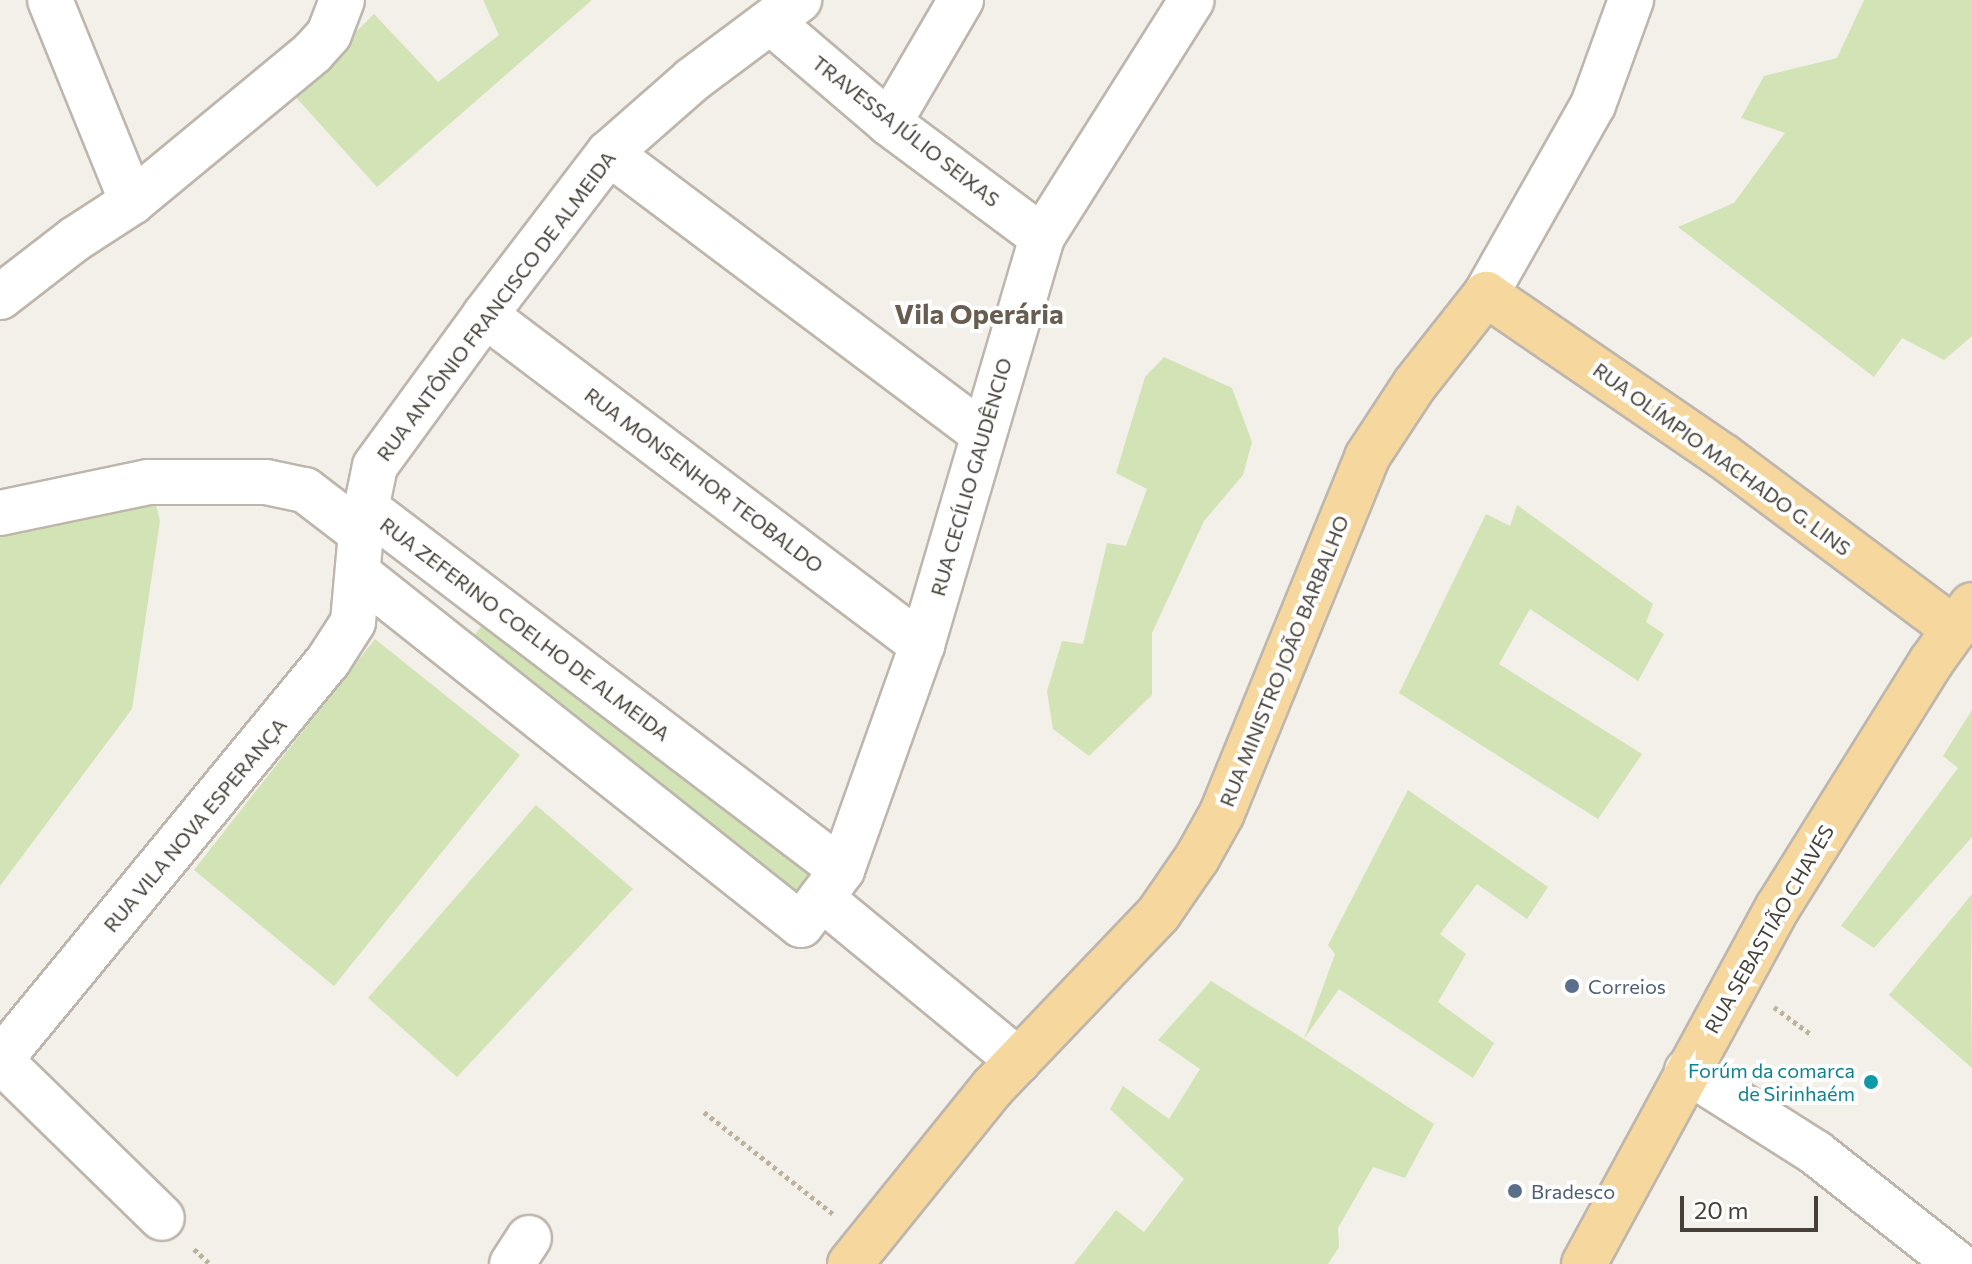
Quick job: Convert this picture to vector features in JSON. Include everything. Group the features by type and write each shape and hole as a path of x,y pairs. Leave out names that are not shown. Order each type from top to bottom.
{"main road":[{"name":"RUA OLÍMPIO MACHADO G. LINS","path":"1486,294 1963,617"},
{"name":"RUA MINISTRO JOÃO BARBALHO","path":"860,1253 993,1087 1159,913 1197,858 1222,813 1367,457 1400,404 1486,294"},
{"name":"RUA SEBASTIÃO CHAVES","path":"1584,1264 1778,907 1963,617"}],"street":[{"path":"50,0 132,202"},
{"path":"0,297 75,239 132,202 313,52 329,34 342,0"},
{"path":"889,123 961,0"},
{"name":"RUA CECÍLIO GAUDÊNCIO","path":"821,898 922,645 1042,237 1192,0"},
{"name":"RUA MINISTRO JOÃO BARBALHO","path":"1486,294 1593,105 1631,0"},
{"name":"TRAVESSA JÚLIO SEIXAS","path":"785,11 889,123 1042,237"},
{"name":"RUA ANTÔNIO FRANCISCO DE ALMEIDA","path":"362,538 375,466 609,153 692,80 785,11"},
{"path":"609,153 982,433"},
{"name":"RUA MONSENHOR TEOBALDO","path":"485,315 922,645"},
{"path":"0,513 148,482 266,482 305,490 821,898 1019,1061"},
{"name":"RUA ZEFERINO COELHO DE ALMEIDA","path":"362,538 821,898"},
{"name":"RUA VILA NOVA ESPERANÇA","path":"0,1060 310,687 353,622 362,538"},
{"path":"0,1060 162,1218"},
{"path":"1687,1071 1816,1153 1957,1264"}],"path":[{"path":"1774,1006 1812,1035"},
{"path":"704,1112 860,1253"}],"green space":[{"path":"483,0 592,0 377,187 293,94 374,14 438,82 499,35"},
{"path":"1864,0 1972,0 1972,336 1944,360 1902,338 1874,377 1678,227 1734,203 1785,133 1741,118 1764,76 1837,58"},
{"path":"1164,357 1232,388 1252,442 1243,475 1204,521 1152,633 1152,695 1089,756 1053,729 1047,691 1062,641 1083,644 1107,543 1126,546 1147,489 1116,473 1145,377"},
{"path":"148,472 160,521 132,709 0,886 0,531"},
{"path":"1517,505 1653,604 1646,622 1664,634 1638,681 1530,609 1499,664 1642,754 1598,819 1399,693 1486,514 1510,526"},
{"path":"504,596 837,864 798,912 464,649"},
{"path":"375,639 520,755 334,986 194,870"},
{"path":"1972,710 1972,837 1874,948 1841,926 1958,768 1943,756"},
{"path":"1408,790 1548,887 1527,919 1477,884 1440,934 1466,954 1438,1002 1494,1043 1473,1078 1339,989 1304,1039 1335,954 1328,945"},
{"path":"536,805 633,889 457,1077 368,998"},
{"path":"1972,894 1971,976 1972,1068 1889,995"},
{"path":"1211,981 1434,1124 1405,1178 1373,1167 1338,1228 1339,1247 1328,1264 1074,1264 1116,1210 1144,1232 1184,1179 1110,1109 1123,1086 1169,1119 1200,1069 1158,1040"}],"place":[{"name":"Correios","path":"1572,986"},
{"name":"Forúm da comarca de Sirinhaém","path":"1871,1082"},
{"name":"Bradesco","path":"1515,1191"}],"district":[{"name":"Vila Operária","path":"979,313"}]}
